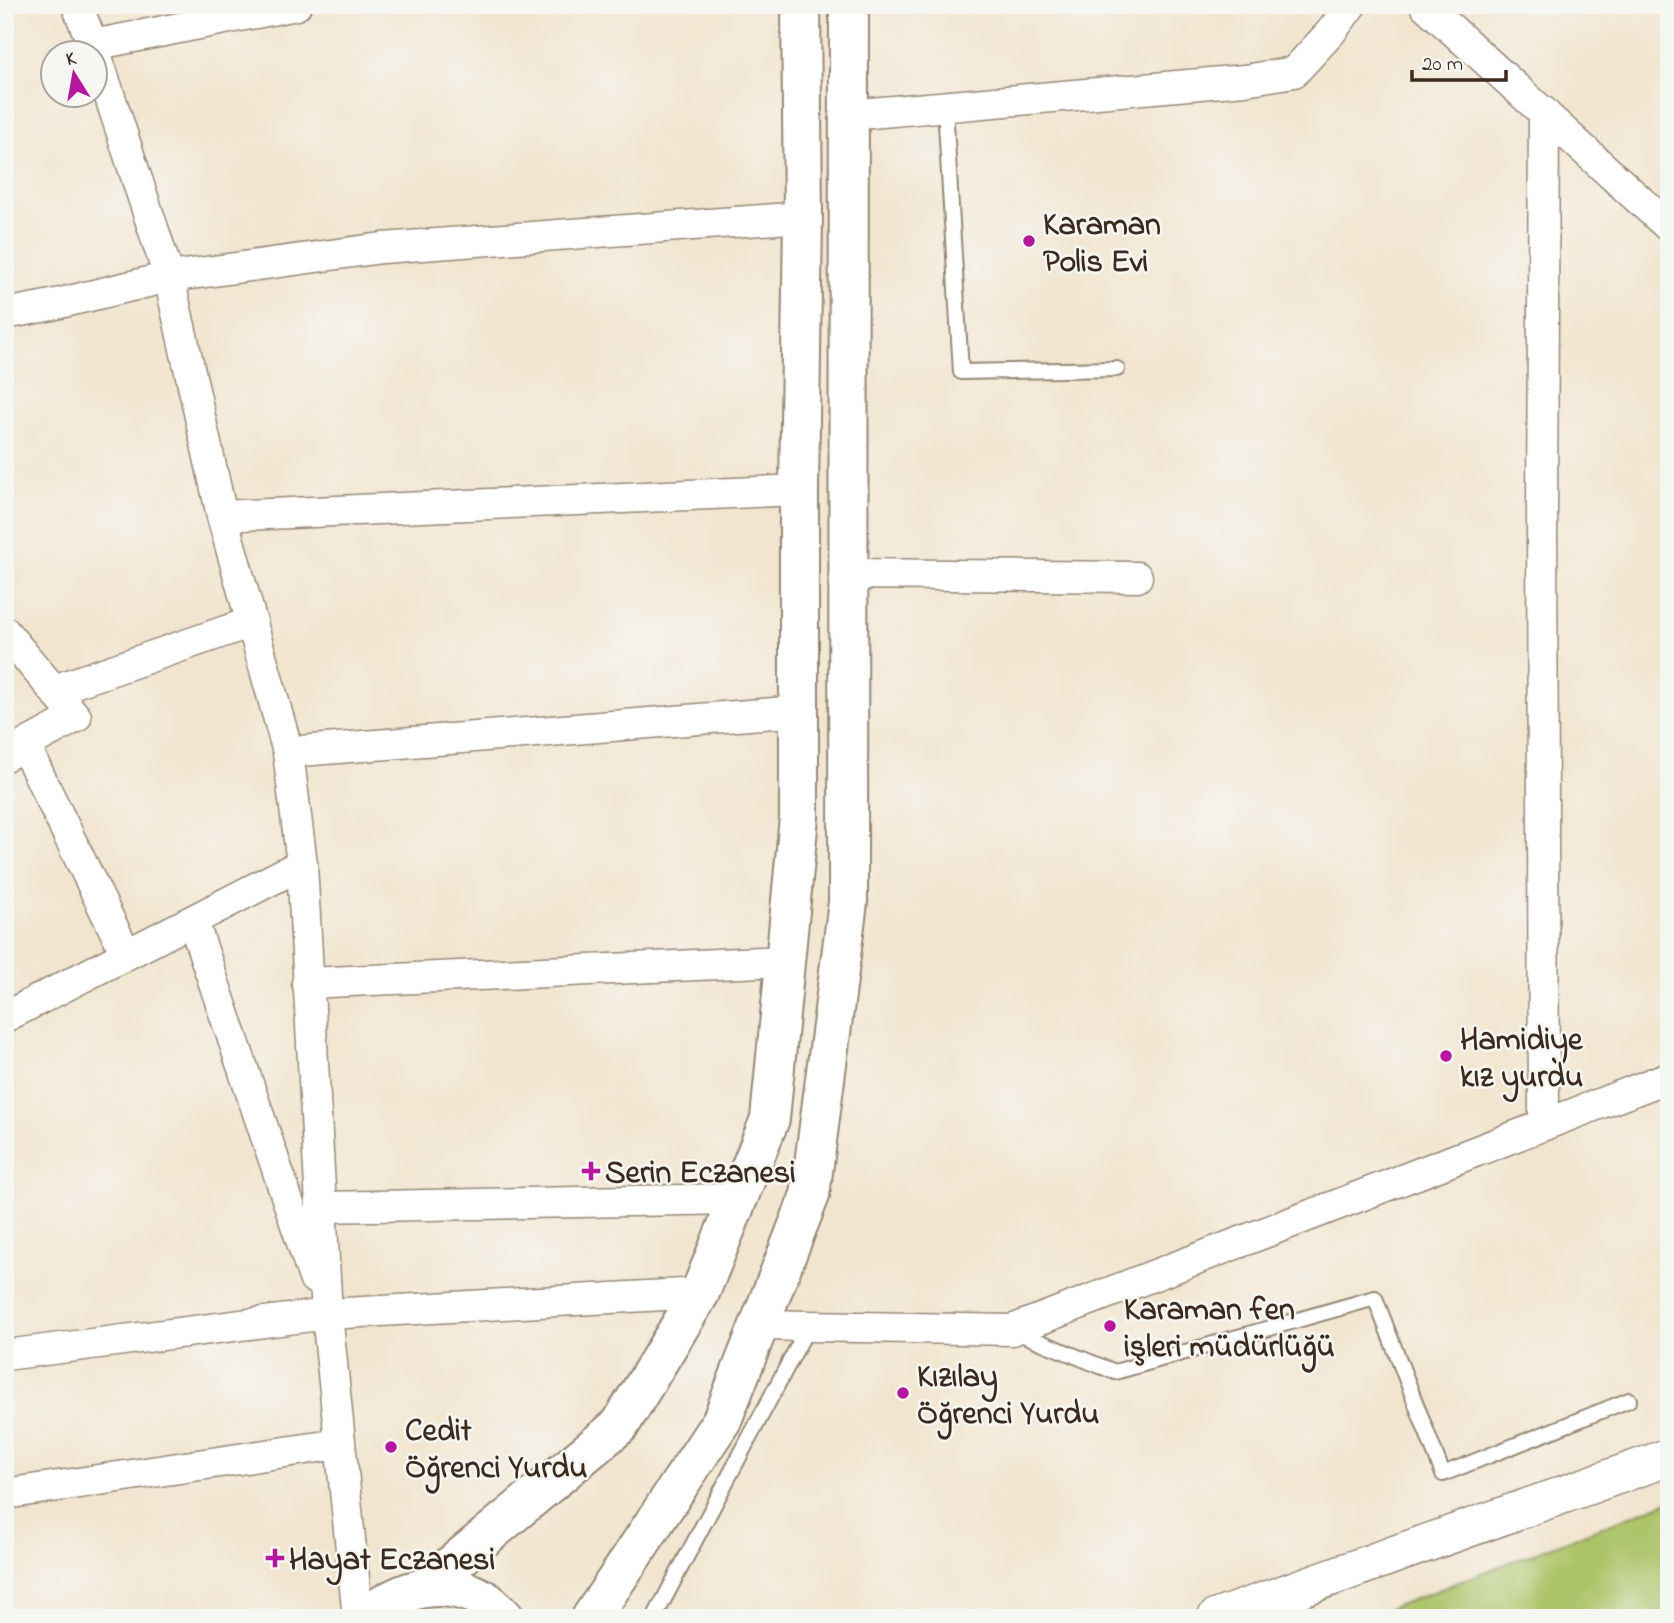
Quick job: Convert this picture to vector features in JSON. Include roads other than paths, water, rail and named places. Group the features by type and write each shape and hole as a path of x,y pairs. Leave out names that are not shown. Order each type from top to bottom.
{"main road":[{"path":"425,1587 620,1425 700,1293 769,1119 799,817 799,489 803,217 801,5"},
{"path":"591,1618 722,1420 810,1195 848,902 849,5"},
{"path":"360,1618 403,1592 425,1587 456,1589 485,1600 505,1618"}],"street":[{"path":"77,5 90,38"},
{"path":"108,42 296,5"},
{"path":"848,115 1245,80 1294,72 1331,32 1351,5"},
{"path":"1425,5 1669,227"},
{"path":"108,91 169,277 222,516 288,752 302,864 327,1314 360,1618"},
{"path":"1544,112 1544,1125"},
{"path":"5,314 52,306 169,277 382,248 803,217"},
{"path":"222,516 799,489"},
{"path":"848,574 1137,577"},
{"path":"54,690 252,622"},
{"path":"5,632 76,717 15,751 126,954"},
{"path":"288,752 799,711"},
{"path":"5,1017 302,864"},
{"path":"192,920 327,1314"},
{"path":"307,983 785,961"},
{"path":"758,1325 1012,1330 1669,1077"},
{"path":"321,1207 737,1199"},
{"path":"5,1355 327,1314 700,1293"},
{"path":"5,1494 339,1444"},
{"path":"1216,1618 1669,1457"}],"lane":[{"path":"945,107 961,372 1117,369"},
{"path":"1012,1330 1115,1372 1375,1298 1443,1474 1629,1400"},
{"path":"654,1618 808,1326"}],"place":[{"name":"Karaman Polis Evi","path":"1029,241"},
{"name":"Hamidiye kız yurdu","path":"1446,1056"},
{"name":"Serin Eczanesi","path":"591,1171"},
{"name":"Karaman fen işleri müdürlüğü","path":"1110,1326"},
{"name":"Kızılay Öğrenci Yurdu","path":"903,1393"},
{"name":"Cedit Öğrenci Yurdu","path":"391,1447"},
{"name":"Hayat Eczanesi","path":"275,1558"}]}
